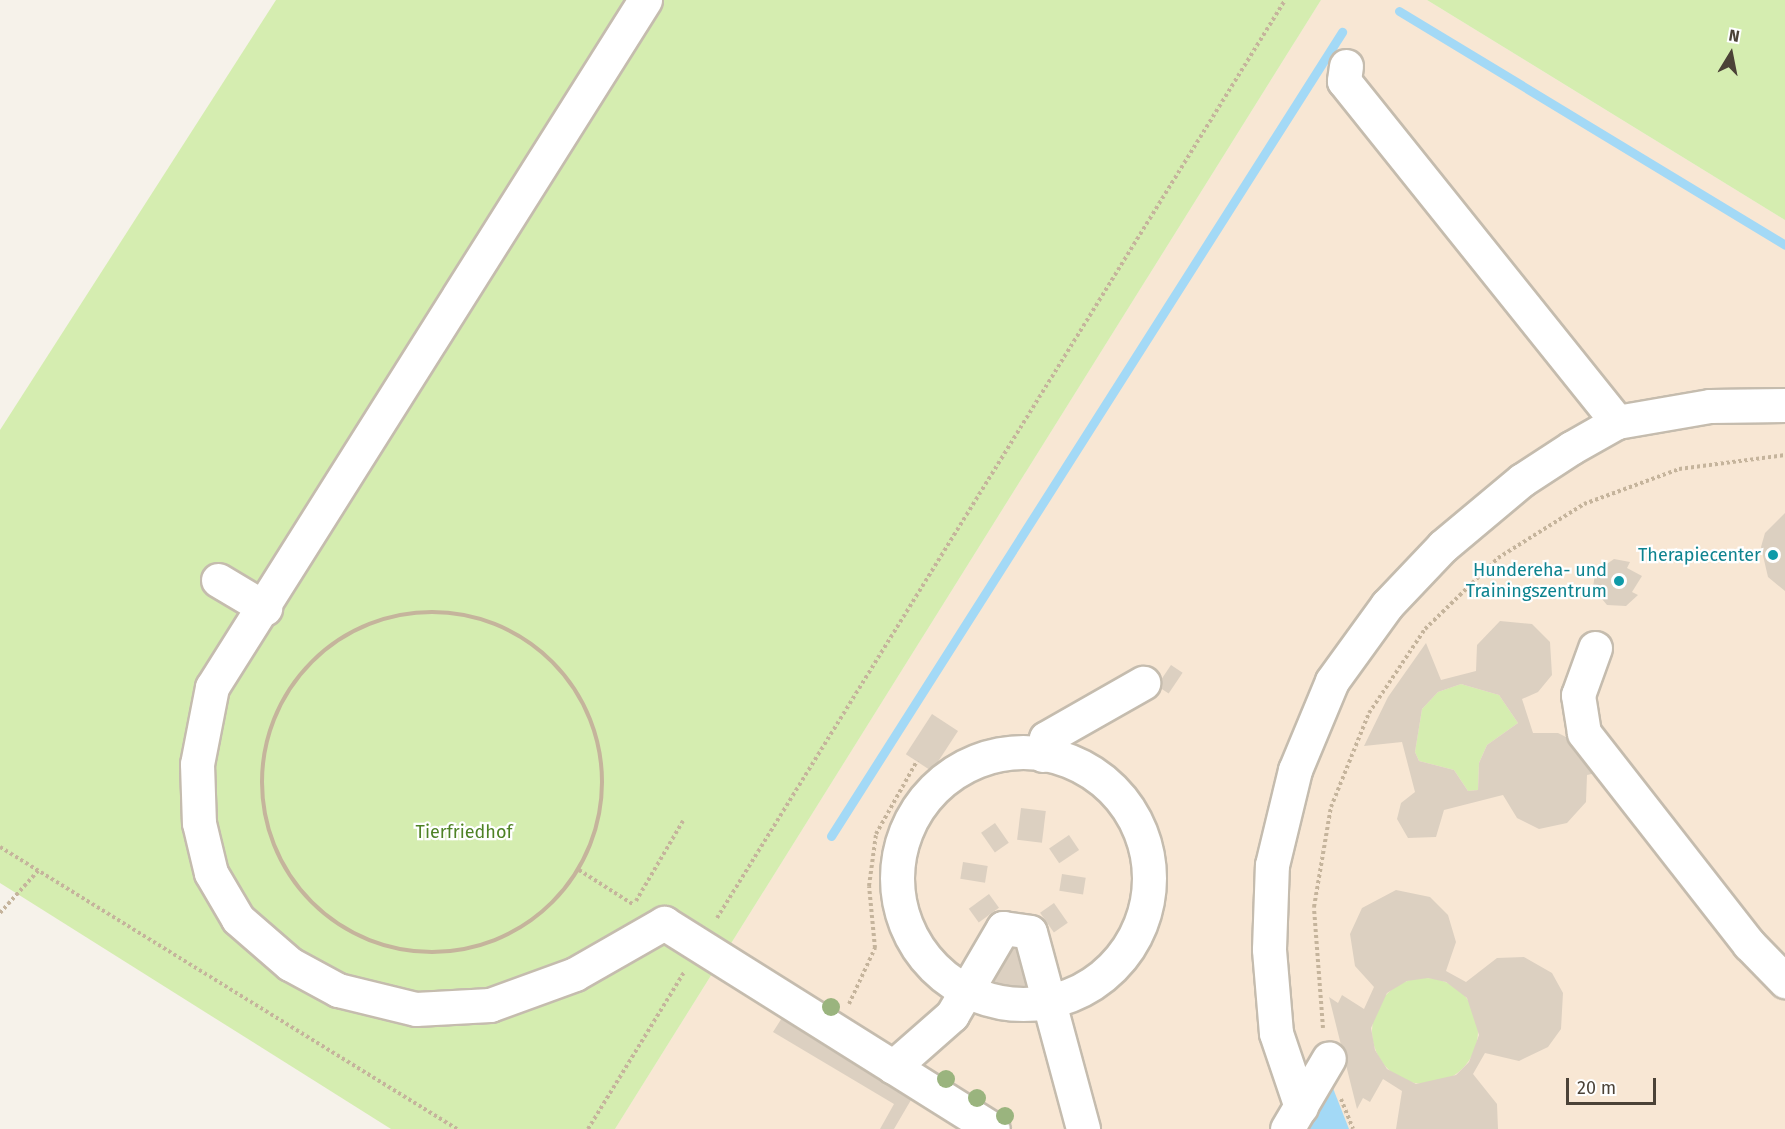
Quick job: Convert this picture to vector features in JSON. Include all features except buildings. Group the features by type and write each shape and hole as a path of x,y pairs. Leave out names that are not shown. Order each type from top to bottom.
{"lane":[{"path":"645,0 265,608 212,687 197,765 199,823 211,873 238,919 290,964 339,990 416,1009 490,1005 575,974 664,923 834,1032 993,1129"},
{"path":"1346,66 1344,81 1617,422"},
{"path":"1294,1118 1276,1033 1269,949 1272,865 1295,770 1332,681 1387,605 1443,546 1522,480 1617,422 1710,406 1785,405"},
{"path":"218,580 265,608"},
{"path":"1595,648 1578,695 1584,733 1749,945 1785,981"},
{"path":"1044,754 1046,738 1143,683"},
{"path":"1044,754 1085,768 1123,800 1146,845 1150,895 1135,943 1102,981 1049,1001 966,990 922,960 899,916 895,866 904,837 911,818 943,780 988,757 1044,754"},
{"path":"892,1067 952,1015 1003,928 1030,932 1083,1129"},
{"path":"1294,1118 1329,1058"}],"path":[{"path":"588,1129 1285,0"},
{"path":"1353,1129 1329,1058 1318,998 1314,917 1331,807 1369,713 1425,629 1498,558 1584,504 1679,469 1785,455"},
{"path":"450,612 500,624 540,649 572,682 599,743 599,820 579,870 547,908 497,940 462,950 397,949 363,938 323,914 300,891 276,851 261,782 267,734 300,672 342,636 400,614 450,612"},
{"path":"834,1032 875,948 869,886 876,834 917,762"},
{"path":"635,905 683,821"},
{"path":"0,847 458,1129"},
{"path":"579,870 664,923"},
{"path":"0,913 38,871"}],"shaded area":[{"path":"1321,0 1427,0 1785,220 1785,1129 615,1129"}],"green space":[{"name":"Tierfriedhof","path":"276,0 1321,0 615,1129 391,1129 0,883 0,430"},
{"path":"1427,0 1785,0 1785,220"},
{"path":"1461,684 1499,695 1518,723 1487,745 1479,763 1478,790 1468,791 1454,770 1419,761 1415,752 1422,709 1438,692"},
{"path":"1425,978 1445,982 1463,993 1474,1011 1478,1031 1474,1051 1463,1069 1445,1080 1425,1084 1405,1080 1387,1069 1376,1051 1372,1031 1376,1011 1387,993 1405,982"}],"water":[{"path":"1329,1078 1349,1129 1298,1129"}],"waterway":[{"path":"1399,11 1785,245"},
{"path":"831,836 1342,32"}],"place":[{"name":"Therapiecenter","path":"1773,555"},
{"name":"Hundereha- und Trainingszentrum","path":"1619,581"}]}
